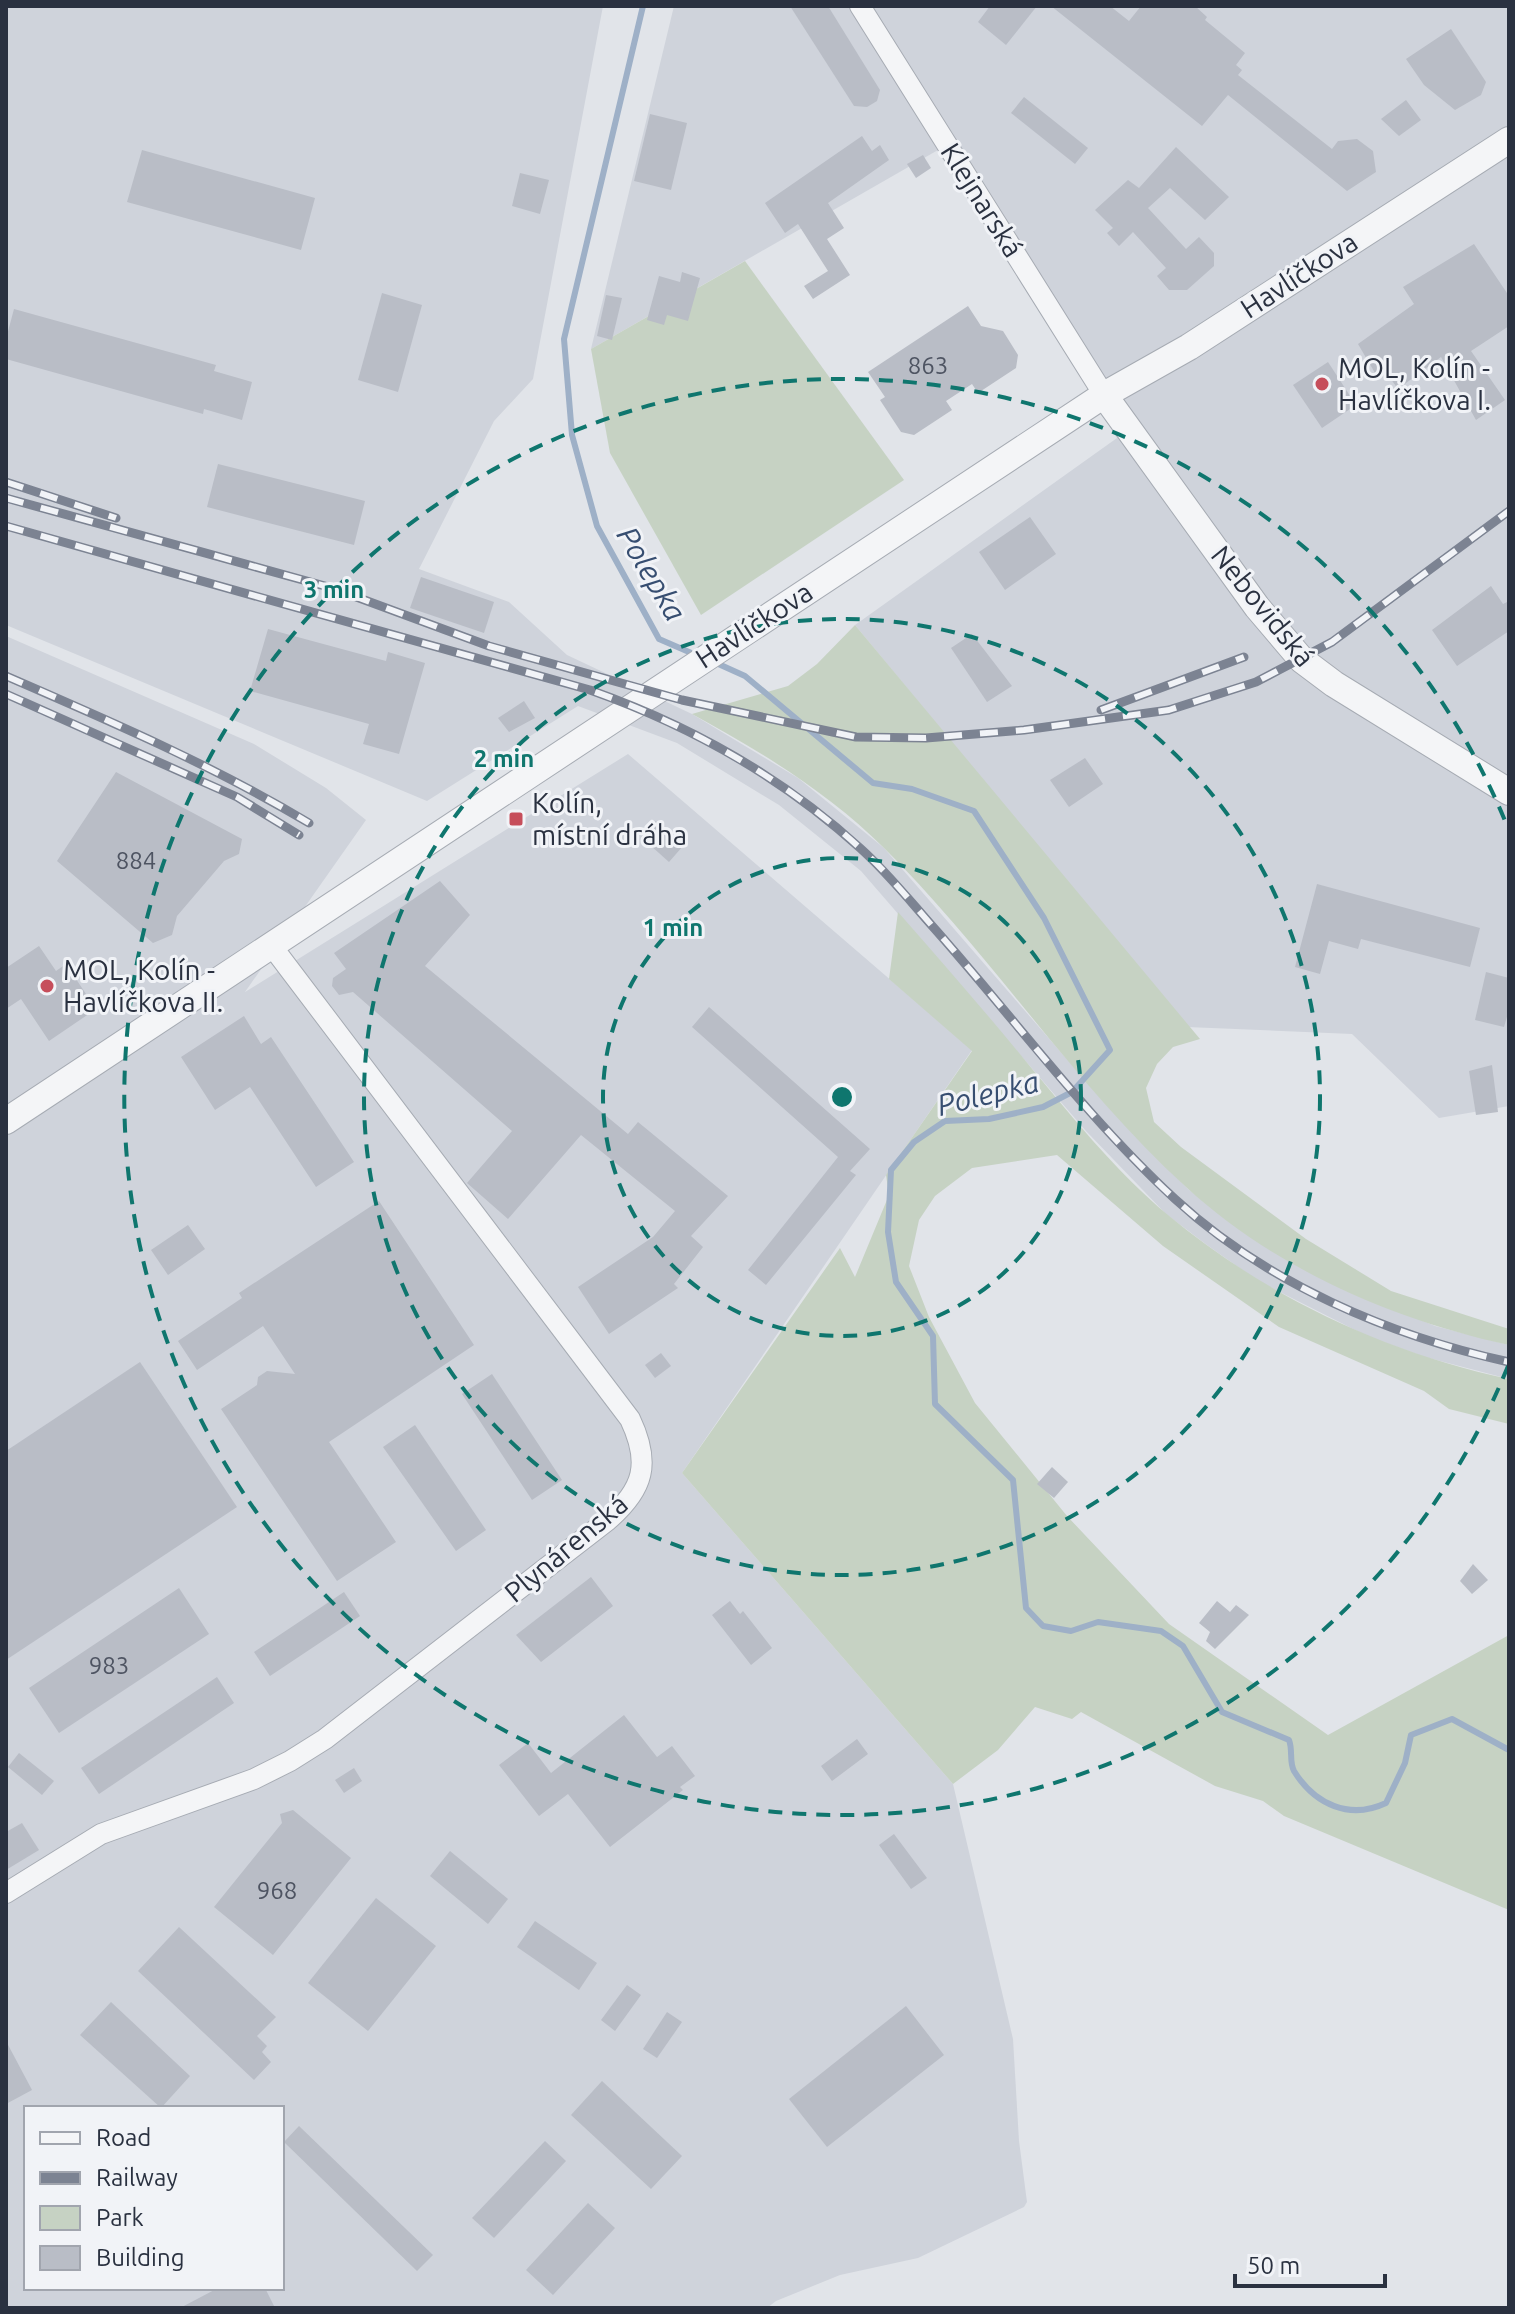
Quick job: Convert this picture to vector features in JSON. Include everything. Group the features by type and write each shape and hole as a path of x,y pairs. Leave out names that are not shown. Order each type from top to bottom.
{"street":[{"name":"Klejnarská","path":"860,6 1104,395"},
{"name":"Havlíčkova","path":"6,1121 1104,395 1189,347 1509,140"},
{"name":"Nebovidská","path":"1104,395 1257,607 1302,660 1334,684 1509,792"},
{"name":"Plynárenská","path":"6,1893 101,1834 254,1779 325,1739 608,1520 635,1492 642,1474 639,1438 630,1419 271,945"}],"shaded area":[{"path":"6,6 603,6 533,379 494,421 419,569 509,602 567,655 692,714 798,778 884,848 1110,1109 1188,1189 1226,1219 1329,1282 1435,1326 1509,1345 1509,1379 1425,1357 1369,1337 1258,1281 1166,1214 1086,1131 861,871 779,805 677,743 578,706 427,801 6,625"},
{"path":"674,6 1509,6 1509,1106 1439,1118 1352,1034 1187,1027 855,625 1117,438 945,146 591,349"},
{"path":"6,636 254,744 326,788 366,820 245,992 628,754 972,1050 682,1473 953,1784 1013,2039 1019,2141 1027,2202 1024,2207 918,2258 840,2275 776,2301 767,2308 6,2308"}],"green space":[{"path":"745,261 904,480 701,615 610,453 591,349"},
{"path":"855,625 1200,1039 1173,1047 1157,1064 1146,1088 1154,1122 1181,1147 1306,1239 1391,1291 1509,1329 1509,1345 1422,1321 1337,1287 1296,1266 1220,1216 1145,1148 961,932 863,828 793,774 692,714 788,686 817,664"},
{"path":"898,912 1075,1120 1168,1215 1245,1271 1329,1318 1417,1354 1509,1379 1509,1424 1449,1409 1424,1391 1279,1327 1163,1246 1057,1155 972,1168 935,1196 919,1220 909,1266 929,1317 975,1403 1067,1516 1169,1624 1328,1735 1509,1635 1509,1910 1284,1816 1263,1801 1215,1786 1081,1712 1072,1719 1035,1707 998,1750 953,1784 682,1473 840,1248 855,1277 889,1195 886,1175 972,1051 889,979"}],"building":[{"path":"790,6 828,6 880,90 877,101 867,107 854,106"},
{"path":"990,6 1037,6 1006,45 978,22"},
{"path":"1051,6 1110,6 1129,21 1141,6 1195,6 1207,17 1205,20 1245,53 1236,65 1242,70 1238,75 1332,149 1338,141 1357,139 1373,151 1376,172 1347,191 1228,95 1202,126"},
{"path":"1451,29 1486,82 1481,95 1455,110 1424,85 1406,59"},
{"path":"1024,97 1088,148 1075,164 1011,113"},
{"path":"1406,100 1421,120 1399,136 1381,119"},
{"path":"650,114 687,123 671,190 634,181"},
{"path":"862,136 872,151 880,145 889,160 828,203 844,228 827,239 850,275 813,299 804,286 828,271 798,224 785,233 765,203"},
{"path":"1176,147 1229,197 1205,220 1170,188 1148,208 1186,249 1199,237 1214,253 1214,266 1187,290 1169,290 1157,276 1166,268 1133,232 1119,246 1107,233 1113,228 1095,210 1128,180 1139,188"},
{"path":"142,150 315,198 301,250 127,202"},
{"path":"923,155 931,168 916,178 907,164"},
{"path":"520,173 549,180 540,214 512,206"},
{"path":"1474,244 1509,296 1509,326 1471,351 1505,400 1476,420 1441,357 1398,389 1383,368 1375,373 1358,344 1414,304 1403,287"},
{"path":"682,272 700,278 688,321 667,315 664,325 647,320 659,276 680,282"},
{"path":"382,293 422,305 398,392 358,380"},
{"path":"606,295 622,298 612,340 597,336"},
{"path":"968,306 981,326 1003,331 1018,355 1016,368 978,393 972,384 946,401 952,410 914,435 901,432 880,400 885,397 868,372"},
{"path":"14,309 216,365 214,371 252,382 242,420 204,409 203,414 6,359 6,339"},
{"path":"1328,362 1356,405 1322,428 1293,385"},
{"path":"218,464 365,501 354,545 207,507"},
{"path":"1030,517 1056,554 1005,590 979,552"},
{"path":"421,577 494,602 484,633 410,608"},
{"path":"1491,586 1503,604 1509,601 1509,631 1457,666 1432,630"},
{"path":"268,629 386,661 388,652 425,663 399,754 363,744 369,724 250,691"},
{"path":"972,634 1012,686 987,702 951,648"},
{"path":"524,701 535,718 509,732 498,718"},
{"path":"1085,758 1103,784 1069,807 1050,780"},
{"path":"116,772 242,839 239,854 224,861 177,916 172,935 153,943 57,861"},
{"path":"656,821 683,846 669,862 641,837"},
{"path":"440,881 470,915 425,966 628,1134 638,1122 728,1196 691,1236 703,1247 674,1284 678,1288 609,1334 578,1287 653,1237 675,1211 581,1135 508,1219 467,1183 512,1131 353,992 339,995 332,986 333,978 346,969 334,953"},
{"path":"1317,884 1480,928 1470,967 1361,939 1358,949 1329,941 1320,974 1295,967"},
{"path":"39,946 56,971 66,964 96,1009 49,1041 21,999 6,1009 6,968"},
{"path":"1486,972 1509,978 1509,1010 1504,1027 1475,1020"},
{"path":"709,1007 870,1149 850,1171 856,1175 766,1285 748,1270 838,1157 692,1027"},
{"path":"244,1016 261,1044 271,1037 354,1162 316,1187 250,1087 215,1110 181,1057"},
{"path":"1492,1065 1498,1112 1476,1115 1469,1071"},
{"path":"379,1201 474,1345 329,1442 396,1542 337,1581 221,1409 257,1385 258,1377 267,1371 295,1374 263,1326 197,1370 178,1341 242,1298 239,1293"},
{"path":"188,1225 205,1249 168,1275 151,1250"},
{"path":"661,1353 671,1366 655,1378 645,1365"},
{"path":"140,1362 237,1507 6,1660 6,1451"},
{"path":"492,1374 562,1480 532,1500 462,1394"},
{"path":"415,1425 486,1530 456,1551 383,1447"},
{"path":"1052,1467 1068,1482 1054,1498 1037,1484"},
{"path":"1473,1564 1488,1580 1472,1594 1460,1581"},
{"path":"591,1577 613,1606 541,1662 516,1635"},
{"path":"179,1588 209,1634 59,1733 29,1688"},
{"path":"344,1592 360,1616 270,1676 254,1652"},
{"path":"730,1601 740,1614 743,1611 772,1648 751,1665 712,1615"},
{"path":"1217,1601 1230,1612 1236,1605 1249,1615 1215,1649 1206,1641 1210,1632 1199,1623"},
{"path":"217,1677 234,1703 99,1794 81,1768"},
{"path":"624,1715 657,1757 672,1746 695,1776 680,1787 683,1790 610,1847 568,1794 539,1816 499,1765 528,1743 551,1773"},
{"path":"857,1739 868,1754 832,1781 821,1766"},
{"path":"19,1753 54,1781 42,1795 8,1767"},
{"path":"354,1768 362,1781 344,1793 335,1780"},
{"path":"293,1810 351,1858 273,1955 214,1907 282,1823 280,1814"},
{"path":"22,1823 39,1850 6,1870 6,1832"},
{"path":"894,1834 927,1878 911,1889 879,1845"},
{"path":"450,1851 508,1899 488,1924 430,1876"},
{"path":"376,1898 436,1946 368,2031 308,1983"},
{"path":"535,1921 597,1963 579,1990 517,1947"},
{"path":"179,1927 276,2017 257,2036 267,2046 262,2052 271,2062 254,2080 138,1971"},
{"path":"627,1985 641,1995 615,2031 601,2020"},
{"path":"111,2002 190,2076 163,2106 159,2106 80,2035"},
{"path":"906,2006 944,2055 827,2147 789,2099"},
{"path":"667,2012 682,2022 657,2058 643,2049"},
{"path":"6,2041 32,2090 6,2104"},
{"path":"602,2081 682,2156 651,2189 571,2115"},
{"path":"299,2126 433,2255 417,2271 284,2142"},
{"path":"545,2141 566,2161 494,2238 472,2218"},
{"path":"588,2203 615,2228 553,2295 526,2270"},
{"path":"214,2290 266,2290 275,2308 180,2308"}],"waterway":[{"name":"Polepka","path":"643,6 564,339 572,435 597,526 659,639 696,655"},
{"name":"Polepka","path":"714,662 745,676 873,783 912,789 974,811 1044,918 1110,1050 1072,1092 1043,1107 989,1119 945,1121 914,1142 891,1170 888,1232 896,1282 933,1336 935,1404 1013,1480 1026,1608 1043,1626 1071,1631 1098,1622 1161,1631 1183,1646 1222,1712 1289,1740 1294,1771 1312,1793 1334,1806 1359,1810 1386,1803 1405,1763 1411,1735 1452,1719 1509,1750"}],"railway":[{"path":"6,482 116,518"},
{"path":"6,498 332,588 489,646 682,700 856,737 926,738 1024,730 1169,710 1256,682 1332,642 1509,511"},
{"path":"6,526 590,690 663,719 733,756 799,798 870,857 1111,1135 1142,1168 1211,1229 1289,1281 1332,1302 1419,1337 1509,1362"},
{"path":"1101,710 1244,657"},
{"path":"6,676 198,763 309,823"},
{"path":"6,694 237,797 299,835"}],"place":[{"name":"MOL, Kolín - Havlíčkova I.","path":"1322,384"},
{"name":"Kolín, místní dráha","path":"516,819"},
{"name":"MOL, Kolín - Havlíčkova II.","path":"47,986"}]}
